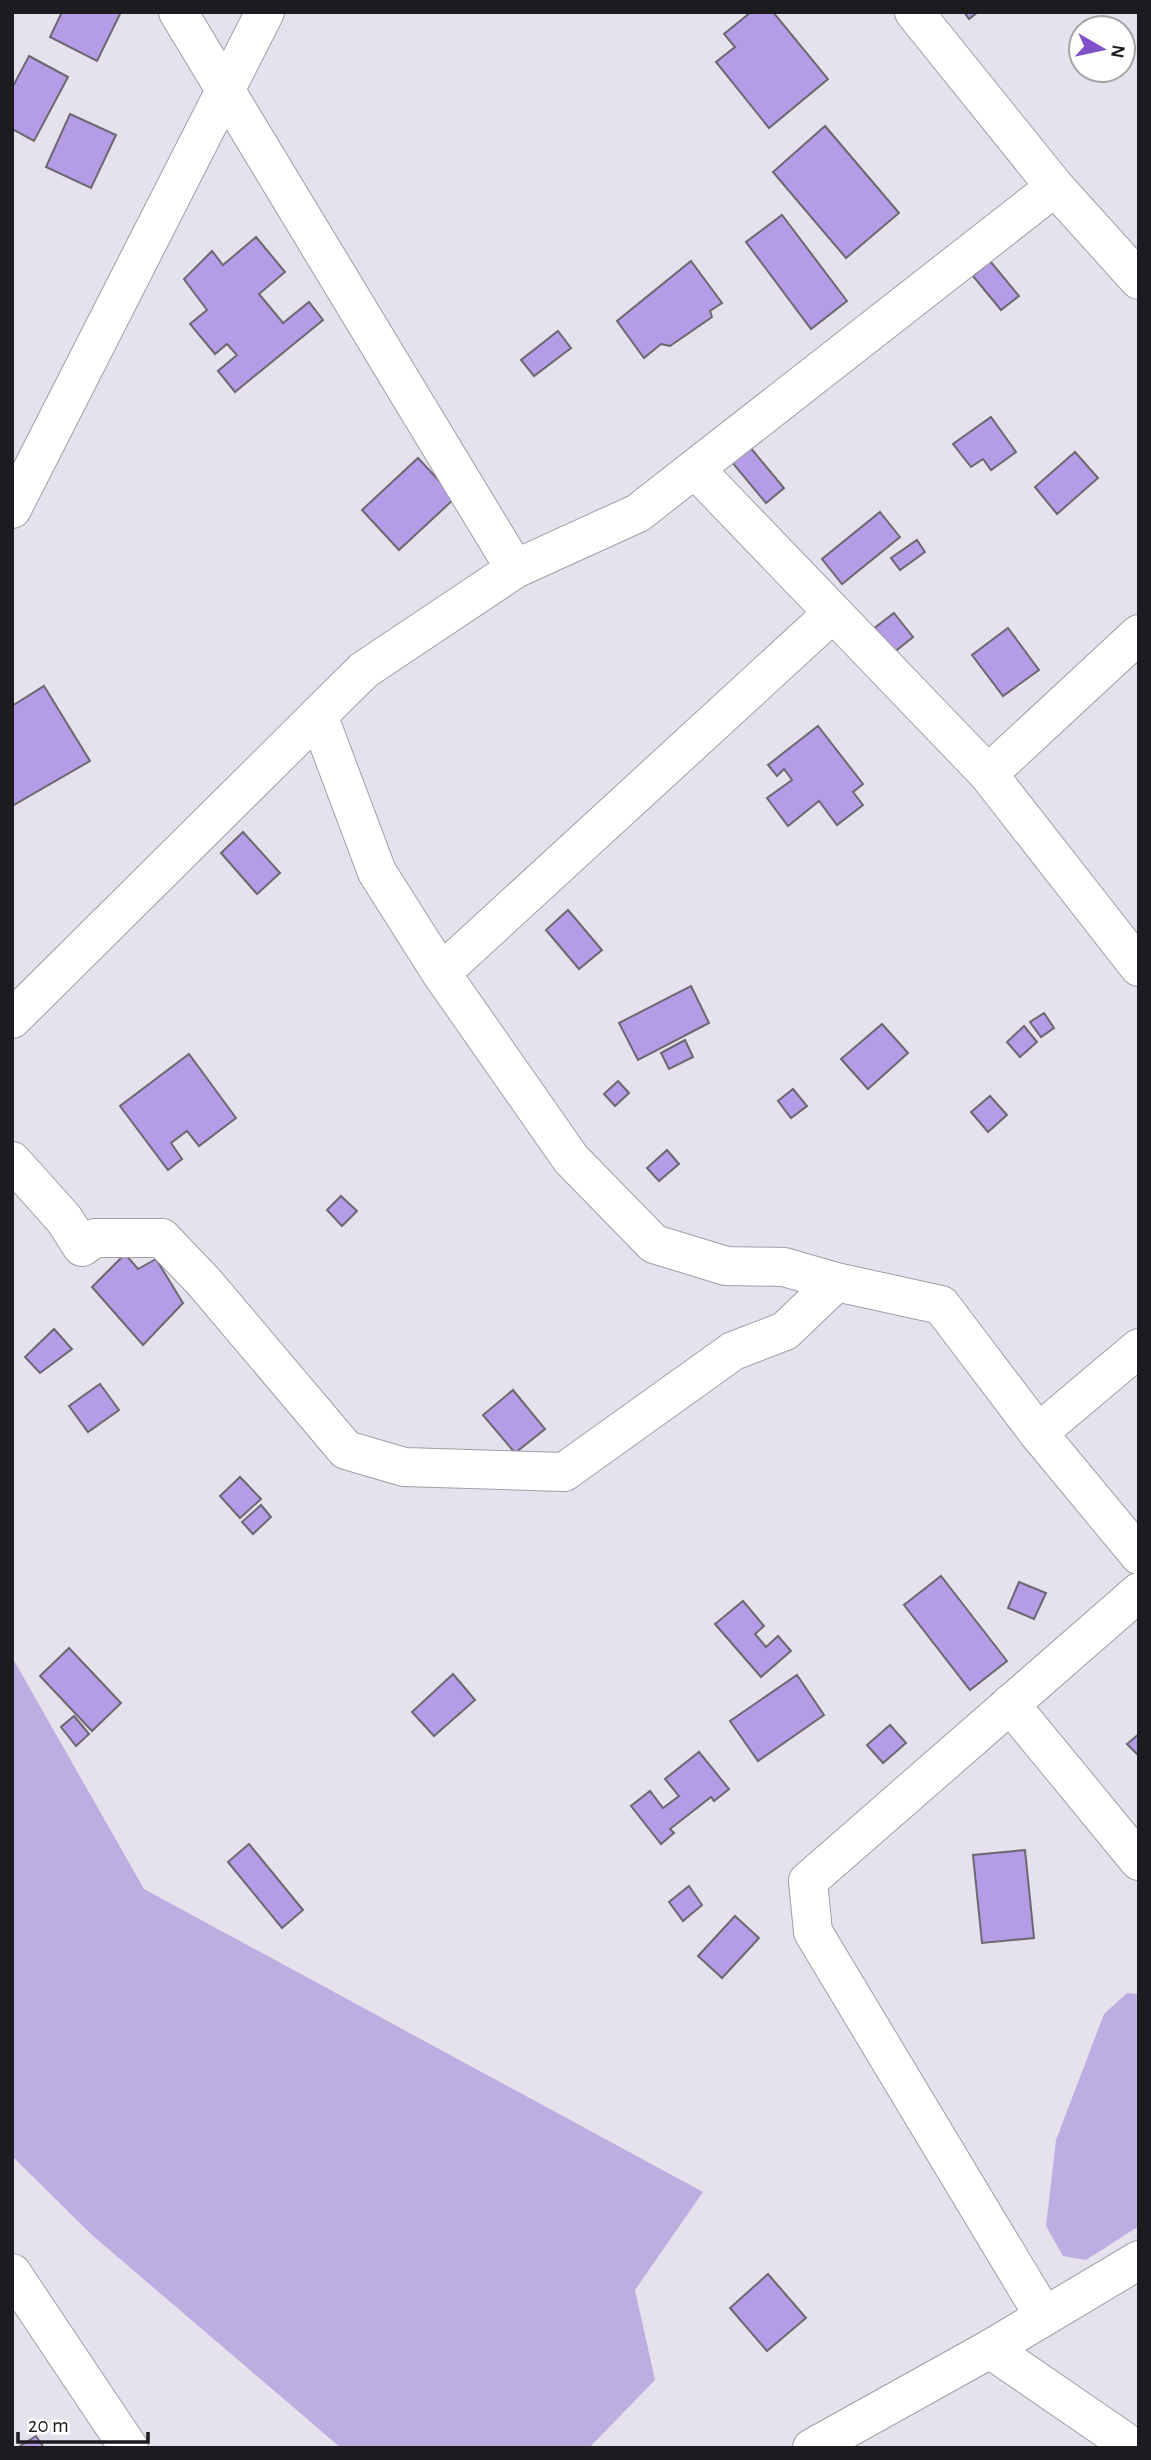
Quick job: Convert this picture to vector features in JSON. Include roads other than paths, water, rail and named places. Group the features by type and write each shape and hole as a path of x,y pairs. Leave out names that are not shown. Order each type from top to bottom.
{"street":[{"path":"178,12 515,569"},
{"path":"12,509 265,12"},
{"path":"914,12 1055,187 1139,280"},
{"path":"12,1020 364,670 515,569 638,513 1055,187"},
{"path":"695,469 988,774 1139,967"},
{"path":"441,973 833,613"},
{"path":"988,774 1139,634"},
{"path":"318,715 377,872 441,973 571,1159 654,1244 726,1266 784,1267 836,1283 941,1305 1038,1433 1139,1555"},
{"path":"12,1161 64,1219 82,1247 95,1238 162,1238 204,1282 346,1450 404,1467 564,1472 733,1351 785,1331 836,1283"},
{"path":"1038,1433 1139,1348"},
{"path":"1044,2316 813,1932 808,1881 1139,1592"},
{"path":"1010,1704 1139,1861"},
{"path":"812,2448 990,2349 1139,2260"},
{"path":"12,2273 129,2448"},
{"path":"990,2349 1134,2448"}]}
